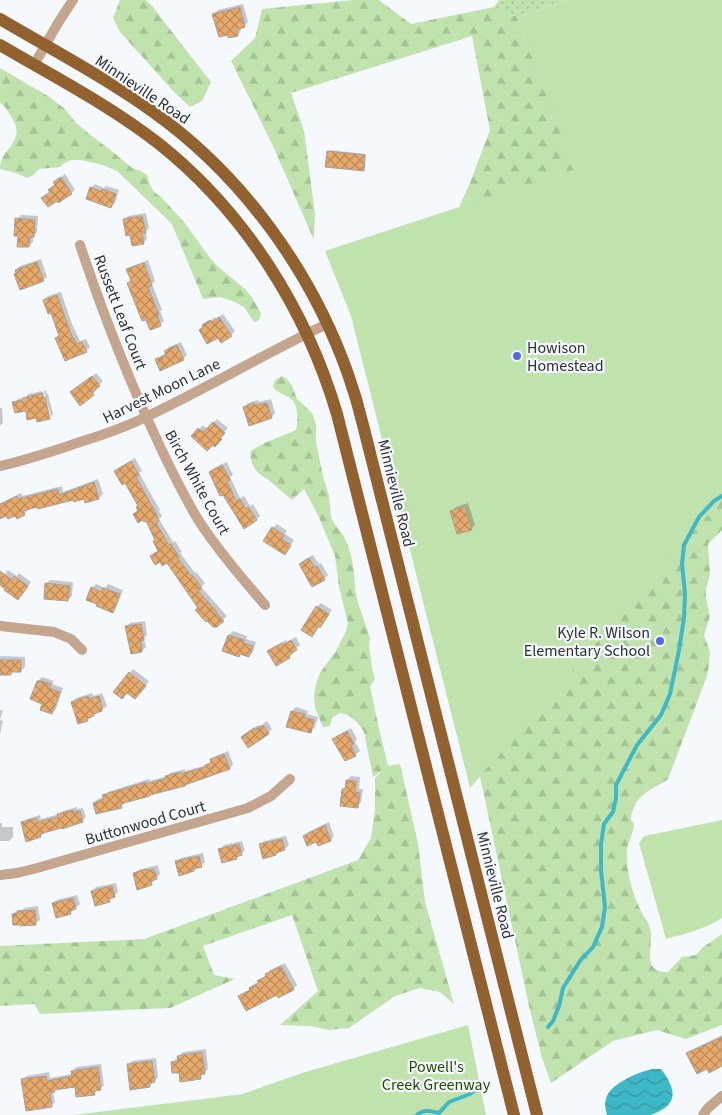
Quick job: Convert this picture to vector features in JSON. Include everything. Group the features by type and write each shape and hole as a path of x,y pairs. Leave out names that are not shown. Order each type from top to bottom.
{"main road":[{"name":"Minnieville Road","path":"0,19 103,79 146,107 209,159 248,201 275,235 300,272 327,324 348,374 364,425 537,1115"},
{"path":"0,45 86,95 135,127 171,154 196,177 232,216 258,250 299,316 325,375 338,414 514,1115"}],"street":[{"path":"34,65 73,0"},
{"name":"Russett Leaf Court","path":"80,245 117,349 146,417"},
{"name":"Harvest Moon Lane","path":"0,466 101,435 146,417 265,354 327,324"},
{"name":"Birch White Court","path":"146,417 174,477 198,518 220,551 265,604"},
{"path":"0,626 54,632 71,639 82,650"},
{"name":"Buttonwood Court","path":"0,875 37,868 248,808 271,796 290,779"},
{"path":"703,1115 722,1096"}],"green space":[{"path":"120,0 146,0 151,5 211,82 202,101 190,107 120,32 113,18"},
{"path":"353,0 379,0 411,24 494,7 517,17 603,241 450,227 470,183 490,130 472,36 291,93 304,131 315,214 314,240 273,146 231,61 255,38 262,9"},
{"path":"499,0 567,0 517,17 494,7"},
{"path":"567,0 722,0 722,499 470,788 351,316 325,251 575,169 517,17"},
{"path":"0,68 48,96 65,109 76,123 88,133 132,168 147,175 154,192 184,222 217,266 245,289 253,299 261,313 258,321 254,322 244,307 235,302 220,297 203,299 172,224 117,171 103,165 81,160 71,160 60,167 39,169 27,178 0,169 4,156 15,139 16,126 5,107 0,103"},
{"path":"282,376 292,386 297,399 312,413 316,425 316,442 329,496 331,517 347,543 352,559 358,603 370,638 369,646 375,679 370,686 388,766 400,764 418,844 425,902 454,1004 440,992 420,988 395,996 349,1028 328,1030 311,1026 280,1025 318,991 292,915 203,946 214,975 235,979 170,1008 40,1014 35,1004 0,1006 0,946 144,939 358,860 371,838 375,810 375,778 383,770 373,777 364,732 357,722 348,715 340,713 332,718 330,726 323,727 315,708 314,695 320,673 336,651 348,623 339,587 335,556 318,515 304,489 292,500 259,473 251,459 251,451 296,430 297,417 293,401 273,387 275,380"},
{"name":"Kyle R. Wilson Elementary School","path":"722,458 722,530 708,544 710,574 706,598 710,616 704,635 710,652 707,676 668,779 644,794 634,807 631,818 634,826 627,848 627,859 632,889 650,928 650,956 654,968 659,971 668,972 682,957 696,955 702,948 722,934 722,1025 686,1039 657,1030 613,1041 551,1083 542,1058 529,1006 443,603"},
{"path":"722,820 722,918 702,928 666,939 639,843 644,836"},
{"name":"Powell's Creek Greenway","path":"468,1025 486,1115 74,1115 243,1094 302,1073"}],"water":[{"path":"653,1069 661,1069 670,1084 673,1096 667,1107 651,1115 607,1115 605,1101 608,1093 613,1088 633,1075"}],"building":[{"path":"240,7 245,27 237,30 238,36 228,38 228,35 219,37 212,14"},
{"path":"327,151 365,155 364,171 325,167"},
{"path":"61,177 72,194 48,207 41,198 50,192 48,190 55,185 53,182"},
{"path":"90,187 116,194 111,208 86,199"},
{"path":"142,216 146,233 142,233 144,244 132,246 130,235 126,236 123,219"},
{"path":"15,218 35,220 34,237 30,237 29,247 17,247 18,236 14,236"},
{"path":"37,262 44,281 20,290 14,274 16,273 15,270"},
{"path":"144,263 152,286 148,287 159,315 157,315 161,326 150,330 146,320 142,321 127,283 131,281 126,269"},
{"path":"57,295 73,339 76,344 82,342 87,352 65,361 55,338 59,336 51,313 48,314 43,300"},
{"path":"219,317 232,336 221,343 218,338 207,344 199,330 203,327 202,325 210,320 212,322"},
{"path":"177,345 184,360 160,371 155,359 166,355 164,351"},
{"path":"92,376 100,386 92,392 94,395 80,406 70,392"},
{"path":"43,393 50,419 37,422 36,418 27,420 26,411 15,413 12,402"},
{"path":"254,403 255,405 267,403 272,418 249,426 243,407"},
{"path":"213,422 225,433 215,447 213,445 207,451 191,436 198,428 203,432"},
{"path":"131,461 139,475 136,477 157,515 159,521 156,523 169,545 171,544 179,557 177,557 202,588 198,591 224,621 217,627 213,627 206,622 195,610 198,608 167,563 162,566 160,562 155,565 150,556 158,551 153,541 155,540 146,521 144,522 143,520 138,523 133,514 138,511 136,507 138,506 125,483 122,485 114,471"},
{"path":"222,465 230,480 227,481 236,501 240,499 246,509 248,507 257,520 244,529 223,495 220,496 209,472"},
{"path":"94,482 99,499 85,503 84,499 74,502 73,500 38,509 37,507 23,511 25,515 17,519 15,516 8,519 6,516 0,519 0,504 17,496 18,499 58,489 59,495"},
{"path":"465,506 472,530 457,534 450,511"},
{"path":"272,527 284,535 282,539 291,545 285,555 263,541"},
{"path":"309,558 314,567 317,566 325,580 312,587 299,564"},
{"path":"0,571 12,580 14,576 28,586 18,600 0,585"},
{"path":"45,583 70,586 68,601 44,599"},
{"path":"91,587 101,592 103,588 120,594 113,613 86,600"},
{"path":"316,606 329,614 312,637 301,630"},
{"path":"141,624 144,640 141,641 142,652 131,654 125,626"},
{"path":"228,635 244,640 243,643 253,646 249,657 240,654 239,657 222,651"},
{"path":"291,640 297,650 289,655 290,658 276,666 267,651"},
{"path":"0,660 21,660 21,672 11,672 11,675 0,675"},
{"path":"129,672 146,686 135,699 127,693 122,699 113,692"},
{"path":"37,681 51,684 49,688 60,692 52,714 40,710 42,704 30,699"},
{"path":"88,696 89,699 99,696 102,711 93,714 94,716 87,719 88,721 78,724 71,702"},
{"path":"291,711 305,714 304,717 314,720 311,733 286,727"},
{"path":"260,726 264,726 269,734 248,748 241,737"},
{"path":"347,731 354,744 351,746 356,756 345,761 332,739"},
{"path":"224,754 230,769 185,786 120,804 122,808 96,814 93,803 104,799 102,795 166,778 165,776 181,772 181,774 205,767 205,765 211,763 210,759"},
{"path":"346,780 356,781 355,792 360,793 358,808 340,806 342,789 345,789"},
{"path":"73,810 74,812 80,811 83,822 40,834 41,837 26,842 21,822 36,818 38,822 58,817 57,814"},
{"path":"325,825 331,841 318,846 316,842 307,846 303,836"},
{"path":"282,839 285,850 263,859 259,844"},
{"path":"239,844 242,855 236,857 237,859 222,863 218,849"},
{"path":"199,856 202,867 179,876 175,861"},
{"path":"154,869 157,879 151,881 152,885 137,890 133,873"},
{"path":"112,886 115,897 109,899 110,902 95,906 91,891"},
{"path":"73,898 76,909 70,911 71,914 56,918 52,903"},
{"path":"35,910 36,925 13,925 12,914 18,913 18,911"},
{"path":"281,966 294,990 278,998 277,995 246,1011 238,996 259,983 257,981 266,976 265,974"},
{"path":"722,1037 722,1066 709,1073 707,1069 697,1074 686,1053"},
{"path":"202,1052 205,1074 200,1074 201,1079 180,1082 179,1073 172,1073 171,1062 178,1061 177,1056"},
{"path":"152,1061 155,1082 149,1083 150,1087 130,1090 127,1064"},
{"path":"98,1067 101,1090 94,1091 95,1095 76,1097 75,1087 54,1090 55,1092 50,1093 52,1107 26,1111 21,1079 46,1076 47,1081 72,1076 71,1071"}],"waterway":[{"path":"548,1027 553,1021 559,1006 563,988 580,961 593,947 602,927 605,907 601,870 601,844 604,824 613,812 616,785 637,745 661,715 670,694 684,618 685,594 682,564 684,545 699,517 714,501 722,496"},
{"path":"417,1115 425,1111 439,1113 449,1102 470,1094 482,1085"}],"place":[{"name":"Howison Homestead","path":"517,356"},
{"name":"Kyle R. Wilson Elementary School","path":"660,641"}]}
